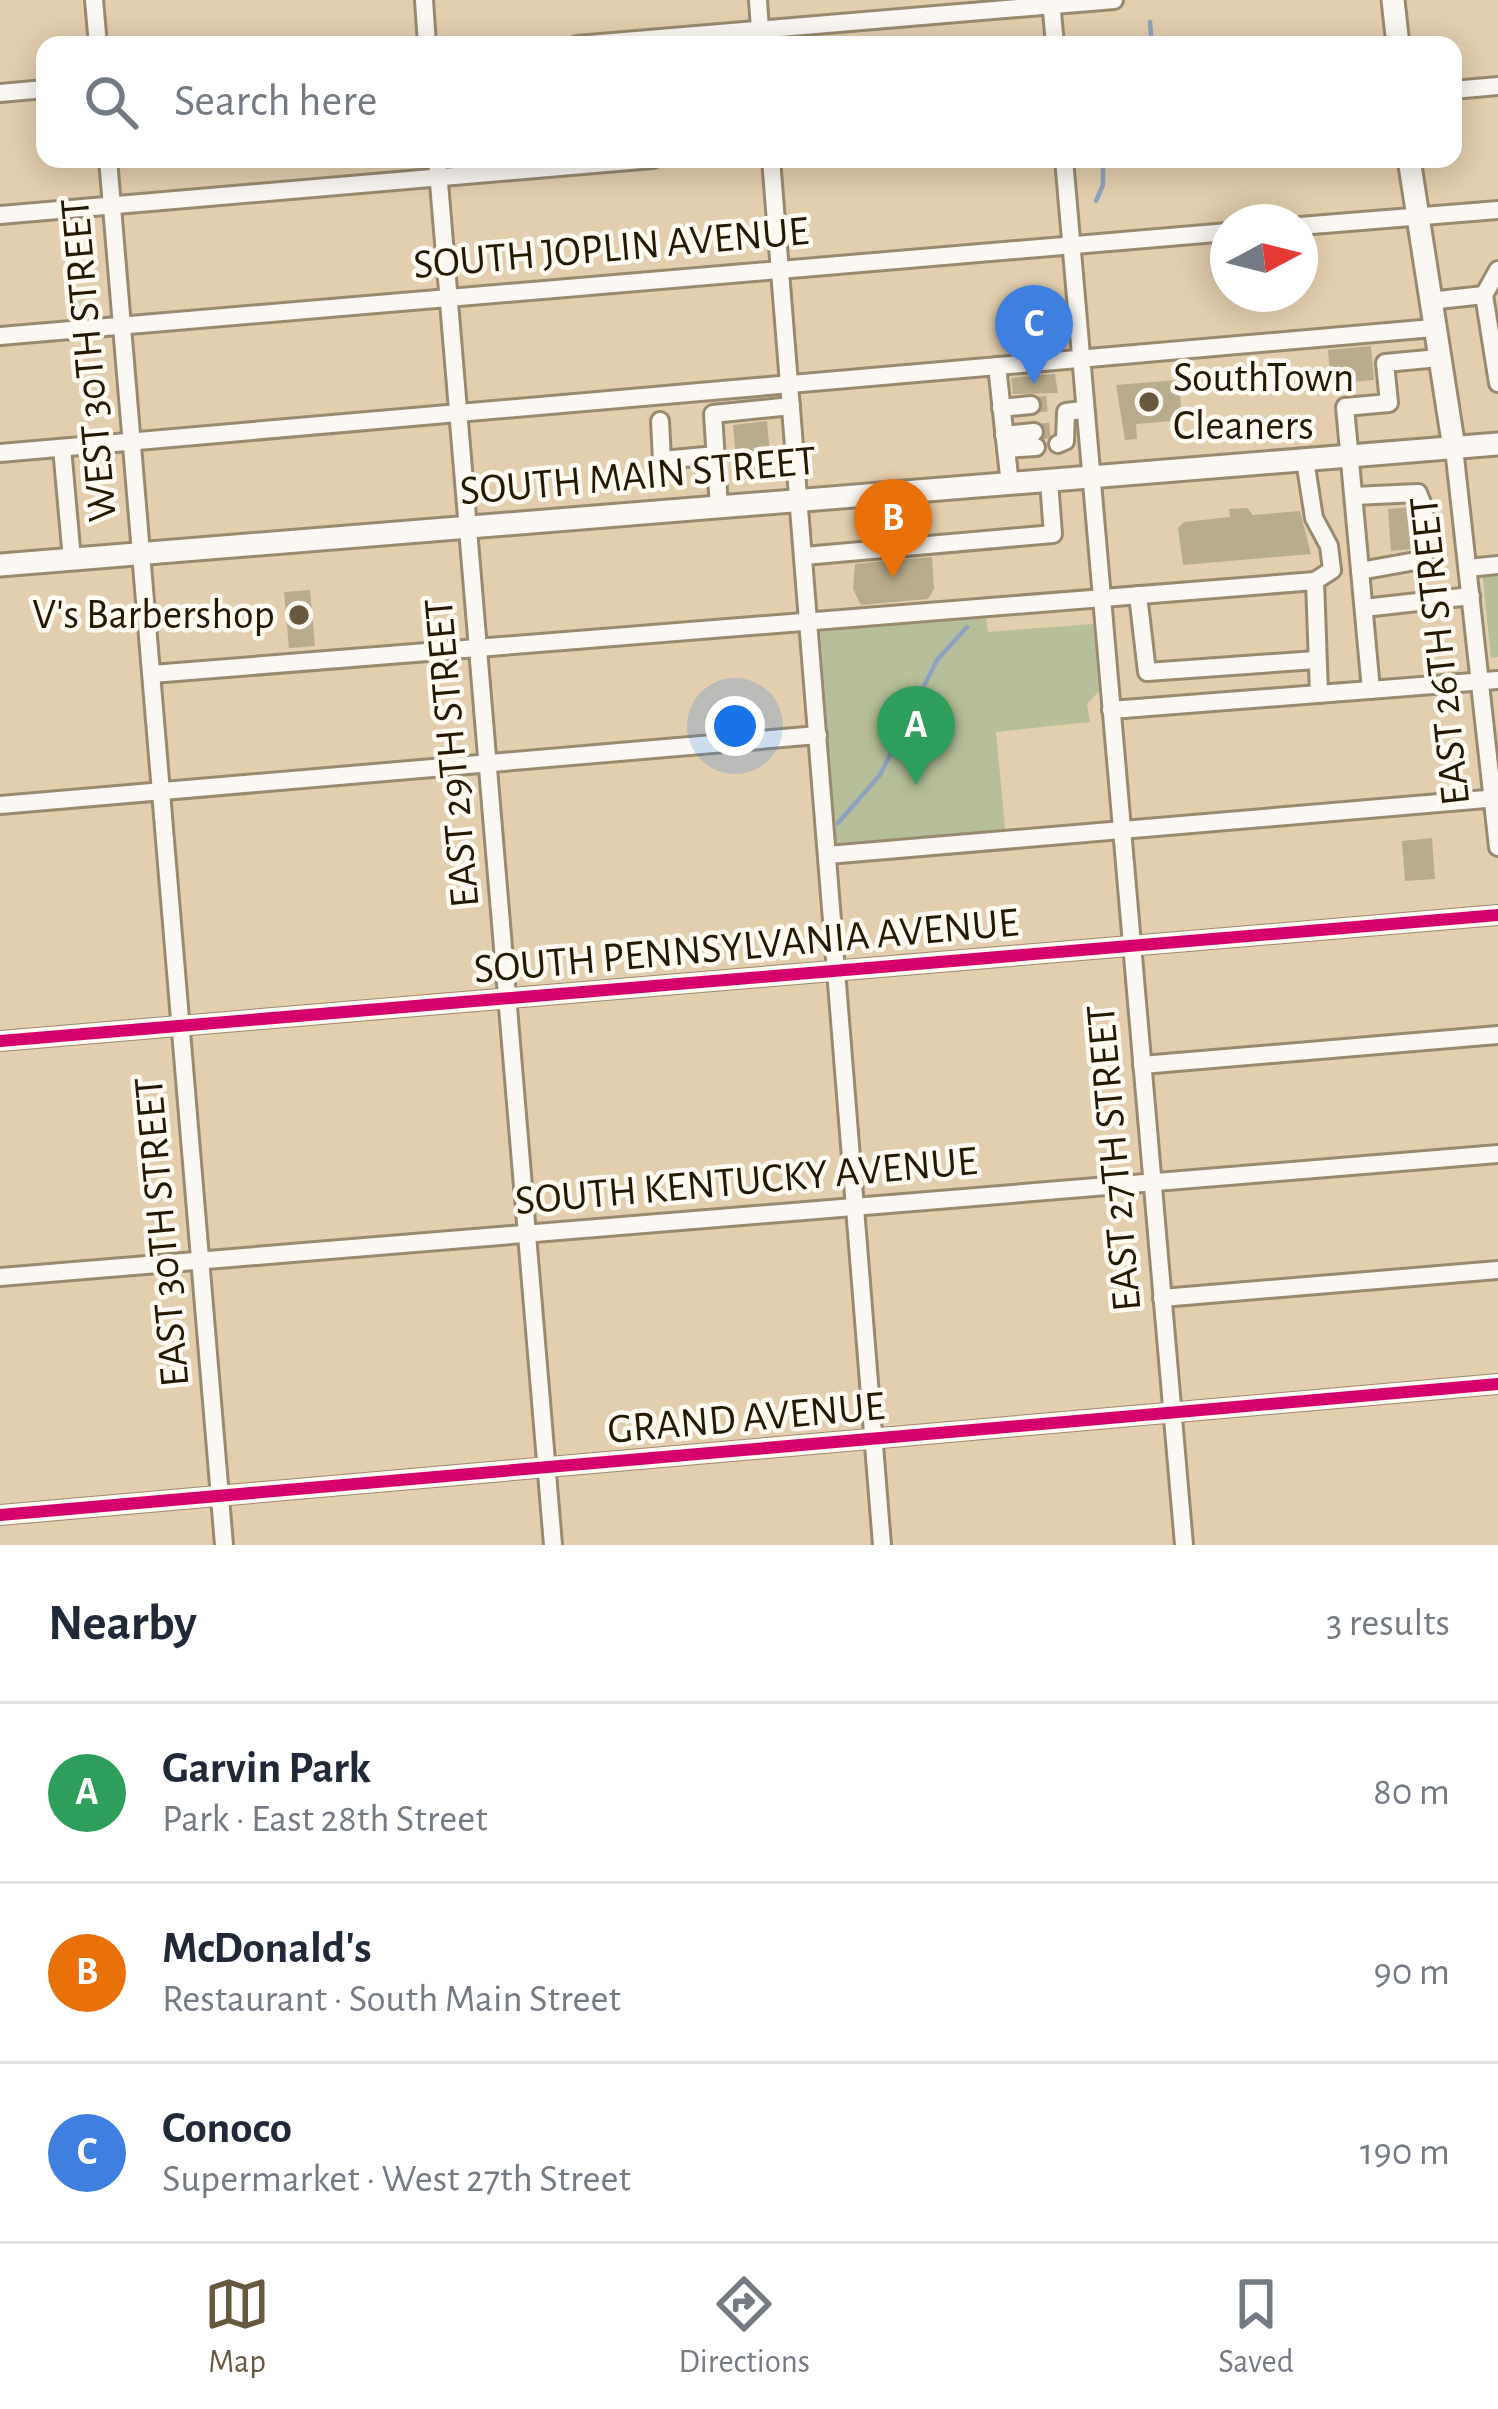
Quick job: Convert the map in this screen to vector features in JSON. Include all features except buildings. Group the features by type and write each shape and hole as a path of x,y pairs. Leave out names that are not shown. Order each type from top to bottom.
{"main road":[{"path":"1393,0 1396,36"},
{"path":"1410,168 1454,448"},
{"name":"SOUTH MAIN STREET","path":"0,565 1498,444"}],"street":[{"path":"94,0 97,36"},
{"path":"424,0 426,36"},
{"path":"758,0 761,36"},
{"path":"770,36 1114,0"},
{"path":"1052,3 1054,36"},
{"path":"1462,89 1498,86"},
{"path":"0,93 36,90"},
{"name":"WEST 30TH STREET","path":"108,168 141,554"},
{"path":"0,215 438,168"},
{"name":"EAST 29TH STREET","path":"438,168 553,1545"},
{"path":"772,168 882,1545"},
{"name":"EAST 27TH STREET","path":"1065,168 1079,359 1063,420 1088,478 1184,1545"},
{"path":"1318,225 1498,210"},
{"name":"SOUTH JOPLIN AVENUE","path":"0,336 1210,233"},
{"path":"1496,274 1484,295 1498,383"},
{"path":"1429,302 1484,295"},
{"path":"0,453 1433,328"},
{"path":"1372,690 1345,407 1389,404 1385,363 1439,358"},
{"path":"997,366 1010,485"},
{"path":"719,508 713,414 791,406"},
{"path":"660,421 662,460 716,455"},
{"path":"1003,428 1034,425 1003,428"},
{"path":"62,448 72,559"},
{"name":"EAST 26TH STREET","path":"1454,448 1471,596 1489,681 1498,847"},
{"path":"152,674 1315,581 1332,570 1329,546 1314,518 1305,460"},
{"path":"804,556 1053,534 1049,482"},
{"path":"1354,496 1407,491 1418,493 1423,504 1426,548 1421,560 1360,572"},
{"name":"EAST 30TH STREET","path":"141,554 224,1545"},
{"path":"1468,568 1498,565"},
{"path":"1315,581 1319,694"},
{"path":"1138,596 1147,672 1316,660"},
{"path":"1364,608 1471,596"},
{"path":"1221,668 1223,703"},
{"path":"1111,710 1489,681"},
{"path":"0,805 818,735"},
{"path":"828,855 1495,798"},
{"name":"SOUTH PENNSYLVANIA AVENUE","path":"0,1041 1498,915"},
{"path":"1142,1065 1498,1035"},
{"name":"SOUTH KENTUCKY AVENUE","path":"0,1277 1498,1154"},
{"path":"1162,1298 1498,1270"},
{"name":"GRAND AVENUE","path":"0,1515 1498,1384"}],"green space":[{"path":"1498,567 1498,657 1491,658 1482,569"},
{"path":"986,618 988,632 1093,624 1099,691 1087,704 1090,722 996,732 1006,839 837,852 820,631"}],"waterway":[{"path":"1150,22 1151,36"},
{"path":"1096,201 1103,168"},
{"path":"838,823 880,775 937,660 967,627"}],"tunnel":[{"path":"1031,405 1054,403"},
{"path":"1034,432 1057,430"}],"cycle path":[{"path":"0,1041 1498,915"},
{"path":"0,1515 1498,1384"}],"place":[{"name":"Conoco","path":"1034,384"},
{"name":"SouthTown Cleaners","path":"1149,402"},
{"name":"McDonald's","path":"893,578"},
{"name":"V's Barbershop","path":"299,615"},
{"name":"Garvin Park","path":"916,785"}]}
